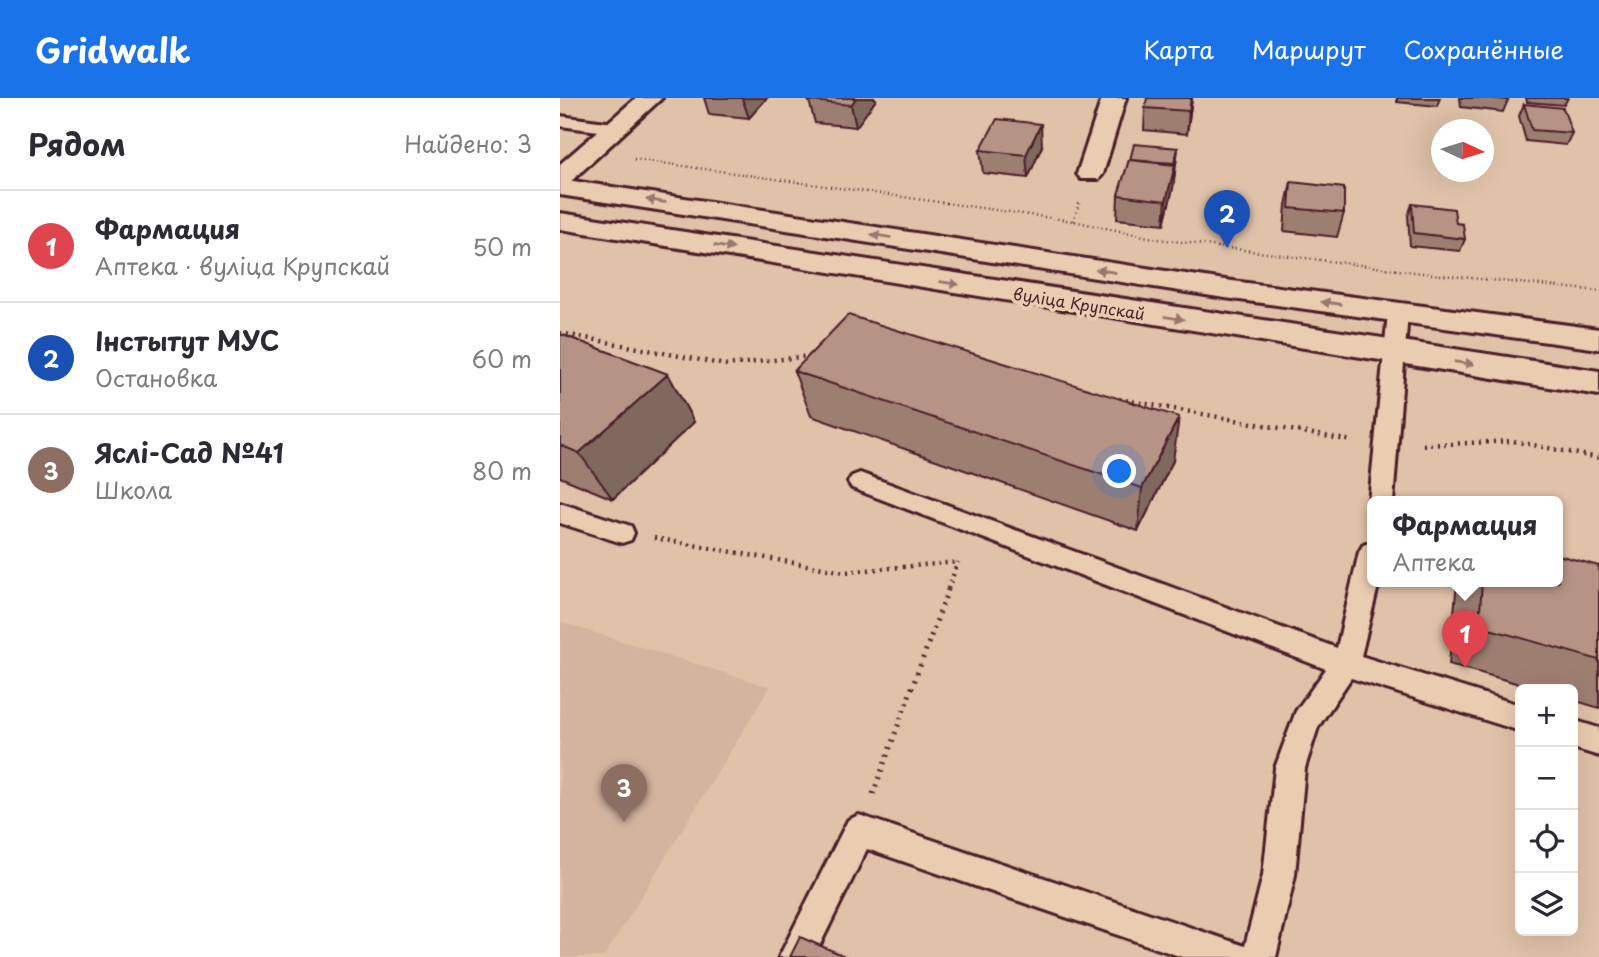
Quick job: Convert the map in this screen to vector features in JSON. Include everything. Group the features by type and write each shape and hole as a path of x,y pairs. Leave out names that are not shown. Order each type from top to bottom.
{"main road":[{"path":"560,177 650,98"},
{"path":"1090,174 1114,98"},
{"name":"вуліца Крупскай","path":"560,187 1225,289 1599,339"},
{"name":"вуліца Крупскай","path":"560,221 1599,383"}],"lane":[{"path":"560,121 614,128"},
{"path":"1382,496 1397,353 1398,313"},
{"path":"860,482 1345,664 1515,716"},
{"path":"560,513 622,533"},
{"path":"1259,957 1279,875 1290,768 1306,721 1345,664 1356,631 1367,576"},
{"path":"1578,736 1599,742"},
{"path":"796,957 859,831 1232,957"}],"path":[{"path":"586,153 1073,221 1158,239 1422,273 1599,291"},
{"path":"560,333 726,365 817,356"},
{"path":"1115,398 1387,447 1514,441 1599,458"},
{"path":"859,831 958,562 976,526"},
{"path":"622,533 845,572 958,562"}],"shaded area":[{"path":"560,622 770,687 604,957 560,957"}],"building":[{"path":"811,98 856,98 851,105 809,101"},
{"path":"1147,98 1191,98 1189,111 1145,108"},
{"path":"1524,104 1563,108 1572,133 1532,130"},
{"path":"997,119 1041,124 1026,155 980,150"},
{"path":"1134,144 1178,148 1174,163 1130,160"},
{"path":"1129,160 1175,165 1166,201 1118,195"},
{"path":"1291,182 1344,188 1344,213 1289,208"},
{"path":"1412,204 1454,209 1456,223 1463,224 1465,239 1414,233"},
{"path":"848,315 1179,417 1142,488 794,371"},
{"path":"560,334 668,374 579,453 560,445"},
{"path":"1563,556 1599,566 1599,660 1479,626 1482,587 1563,587"},
{"path":"800,937 847,957 790,957"}],"place":[{"name":"Інстытут МУС","path":"1227,248"},
{"name":"Фармация","path":"1465,668"},
{"name":"Яслі-Сад №41","path":"624,822"}]}
